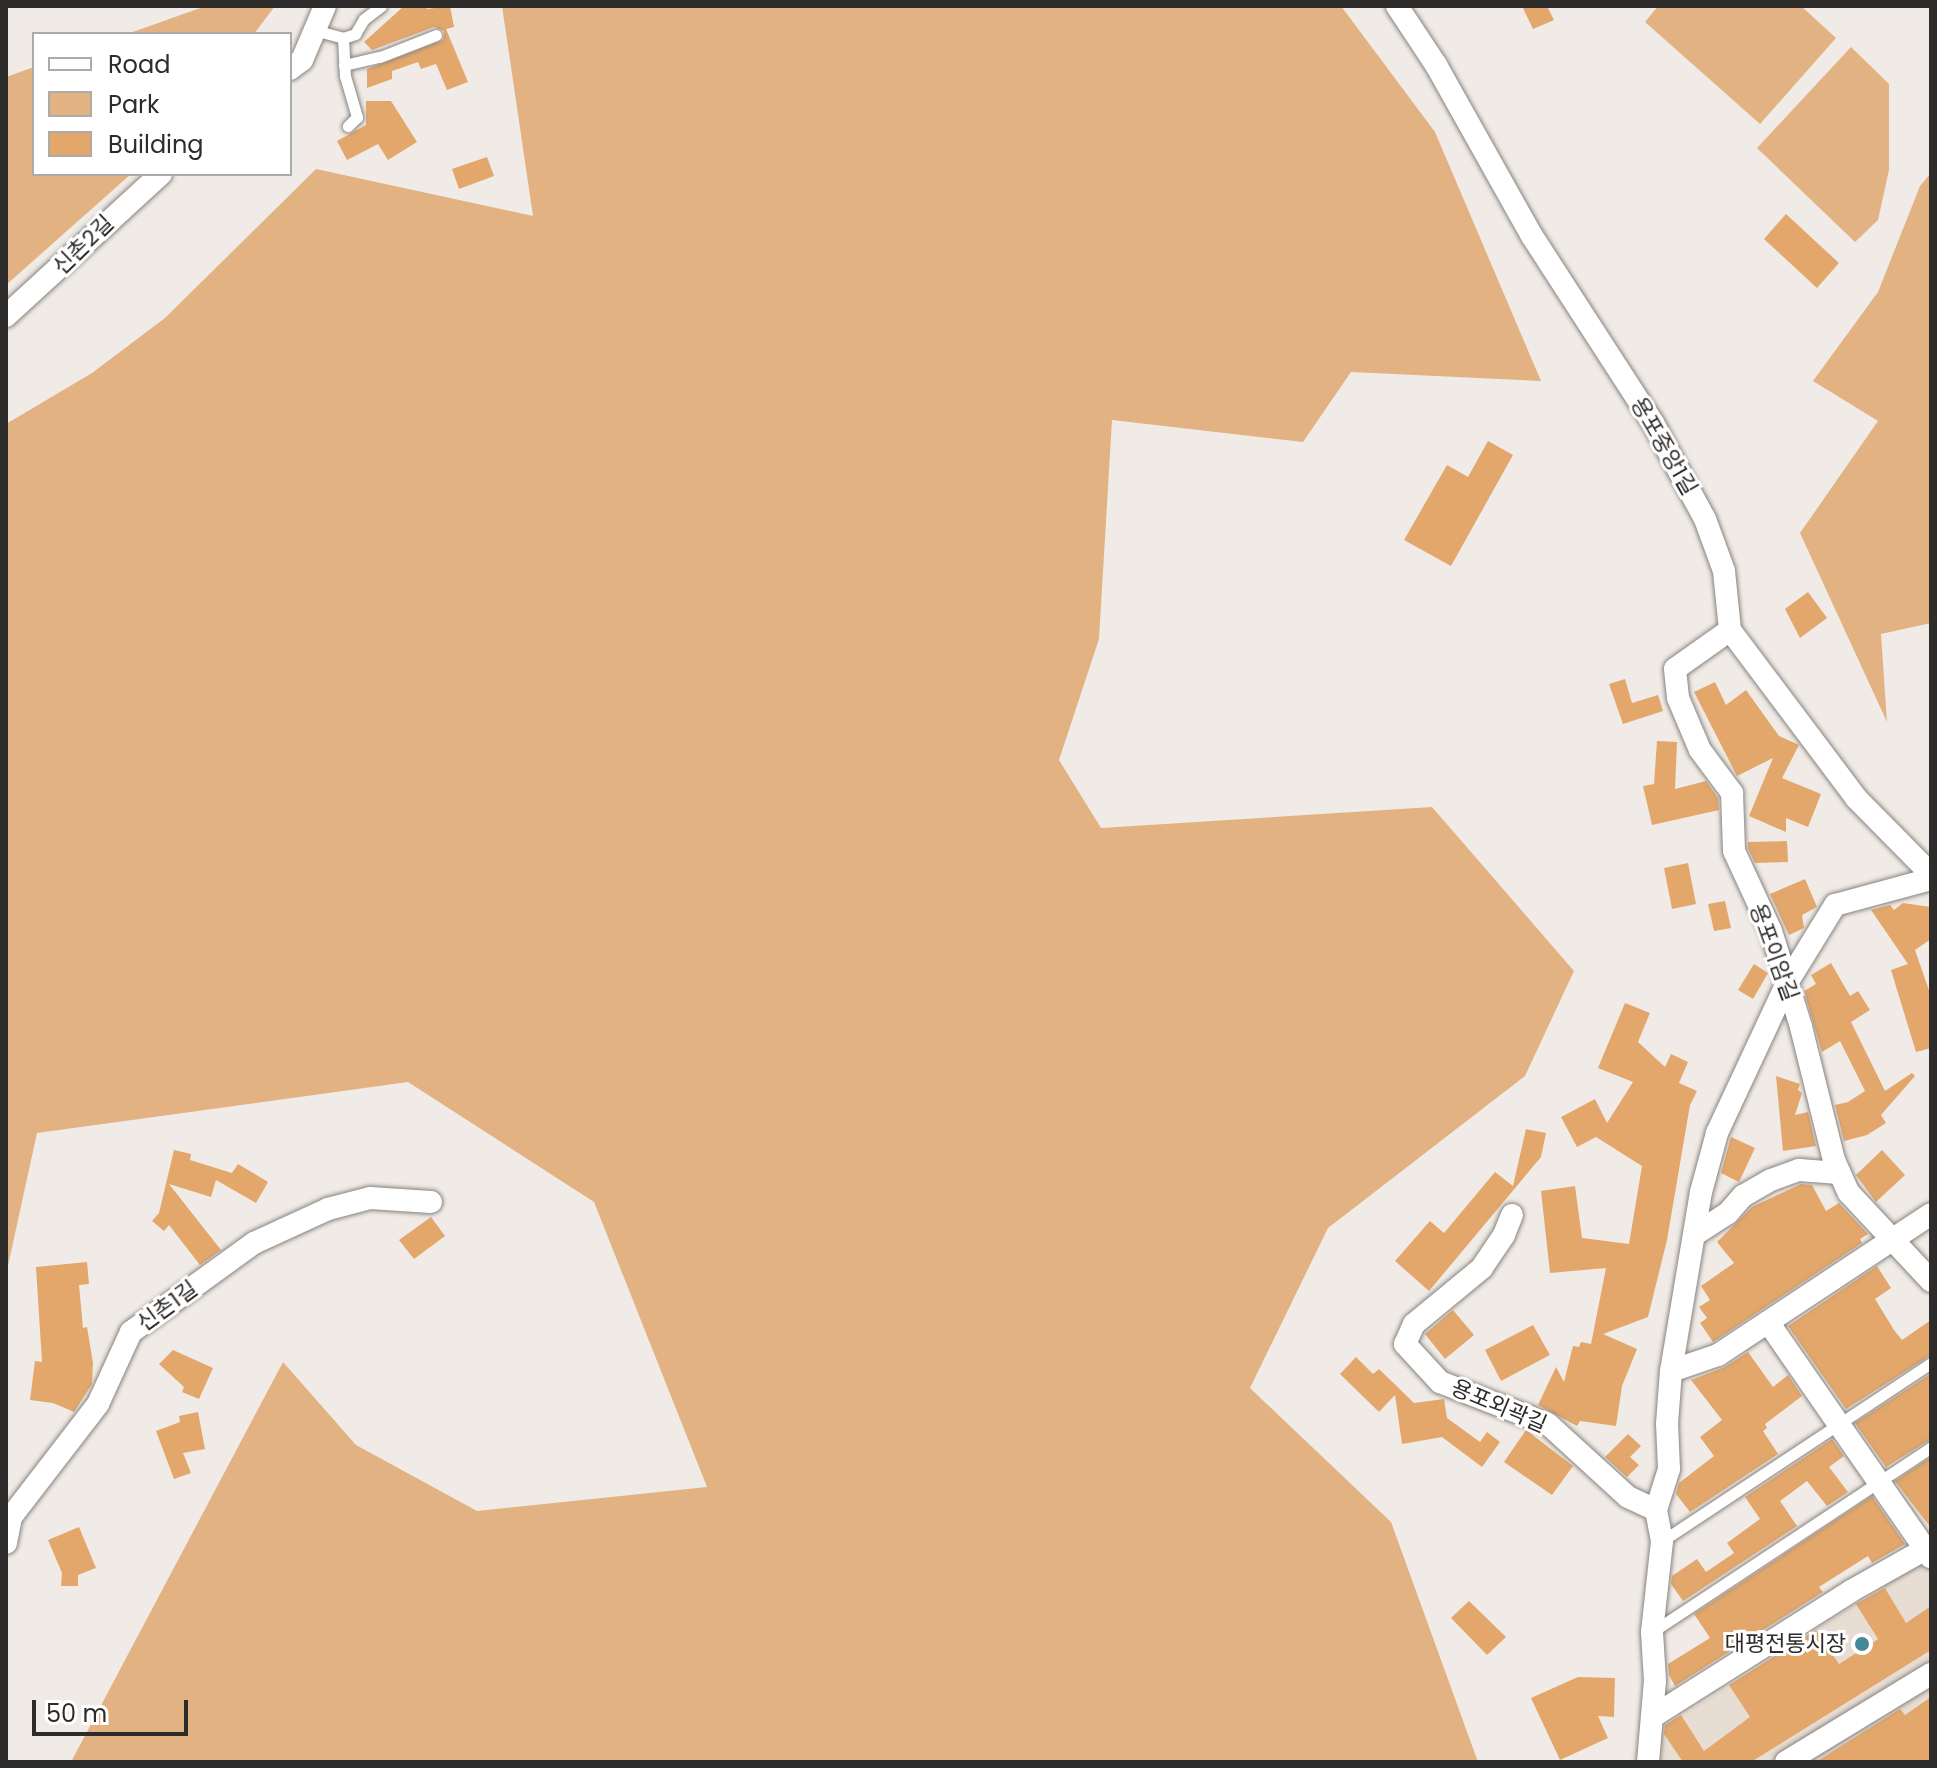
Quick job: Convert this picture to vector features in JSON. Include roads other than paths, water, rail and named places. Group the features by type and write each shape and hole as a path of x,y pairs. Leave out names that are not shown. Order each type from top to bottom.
{"street":[{"path":"292,68 302,60 325,6"},
{"name":"용포중앙1길","path":"1397,6 1436,65 1532,236 1653,423 1705,519 1724,571 1730,630"},
{"name":"신촌2길","path":"6,316 159,176"},
{"path":"1648,1762 1655,1681 1652,1632 1662,1541 1656,1510 1669,1469 1667,1424 1671,1371 1694,1235 1717,1133 1787,983 1835,905 1931,877 1856,798 1730,630"},
{"name":"용포이암길","path":"1730,630 1675,669 1678,698 1700,750 1732,793 1734,851 1771,931 1839,1173 1849,1193 1931,1281"},
{"path":"1694,1235 1728,1213 1743,1196 1771,1180 1799,1170 1839,1173"},
{"name":"신촌1길","path":"6,1543 11,1517 98,1404 131,1332 254,1243 328,1209 370,1198 431,1202"},
{"path":"1671,1371 1718,1355 1931,1214"},
{"name":"용포외곽길","path":"1512,1215 1504,1235 1482,1268 1414,1324 1405,1344 1440,1382 1548,1424 1628,1497 1656,1510"},
{"path":"1652,1717 1851,1591 1929,1551 1768,1322"},
{"path":"1786,1762 1931,1674"}],"lane":[{"path":"314,30 343,38 355,34 364,19 381,6"},
{"path":"344,65 380,57 436,35"},
{"path":"343,38 344,65 357,117 348,126"},
{"path":"1662,1541 1931,1363"},
{"path":"1652,1632 1931,1447"}],"place":[{"name":"대평전통시장","path":"1862,1644"}]}
